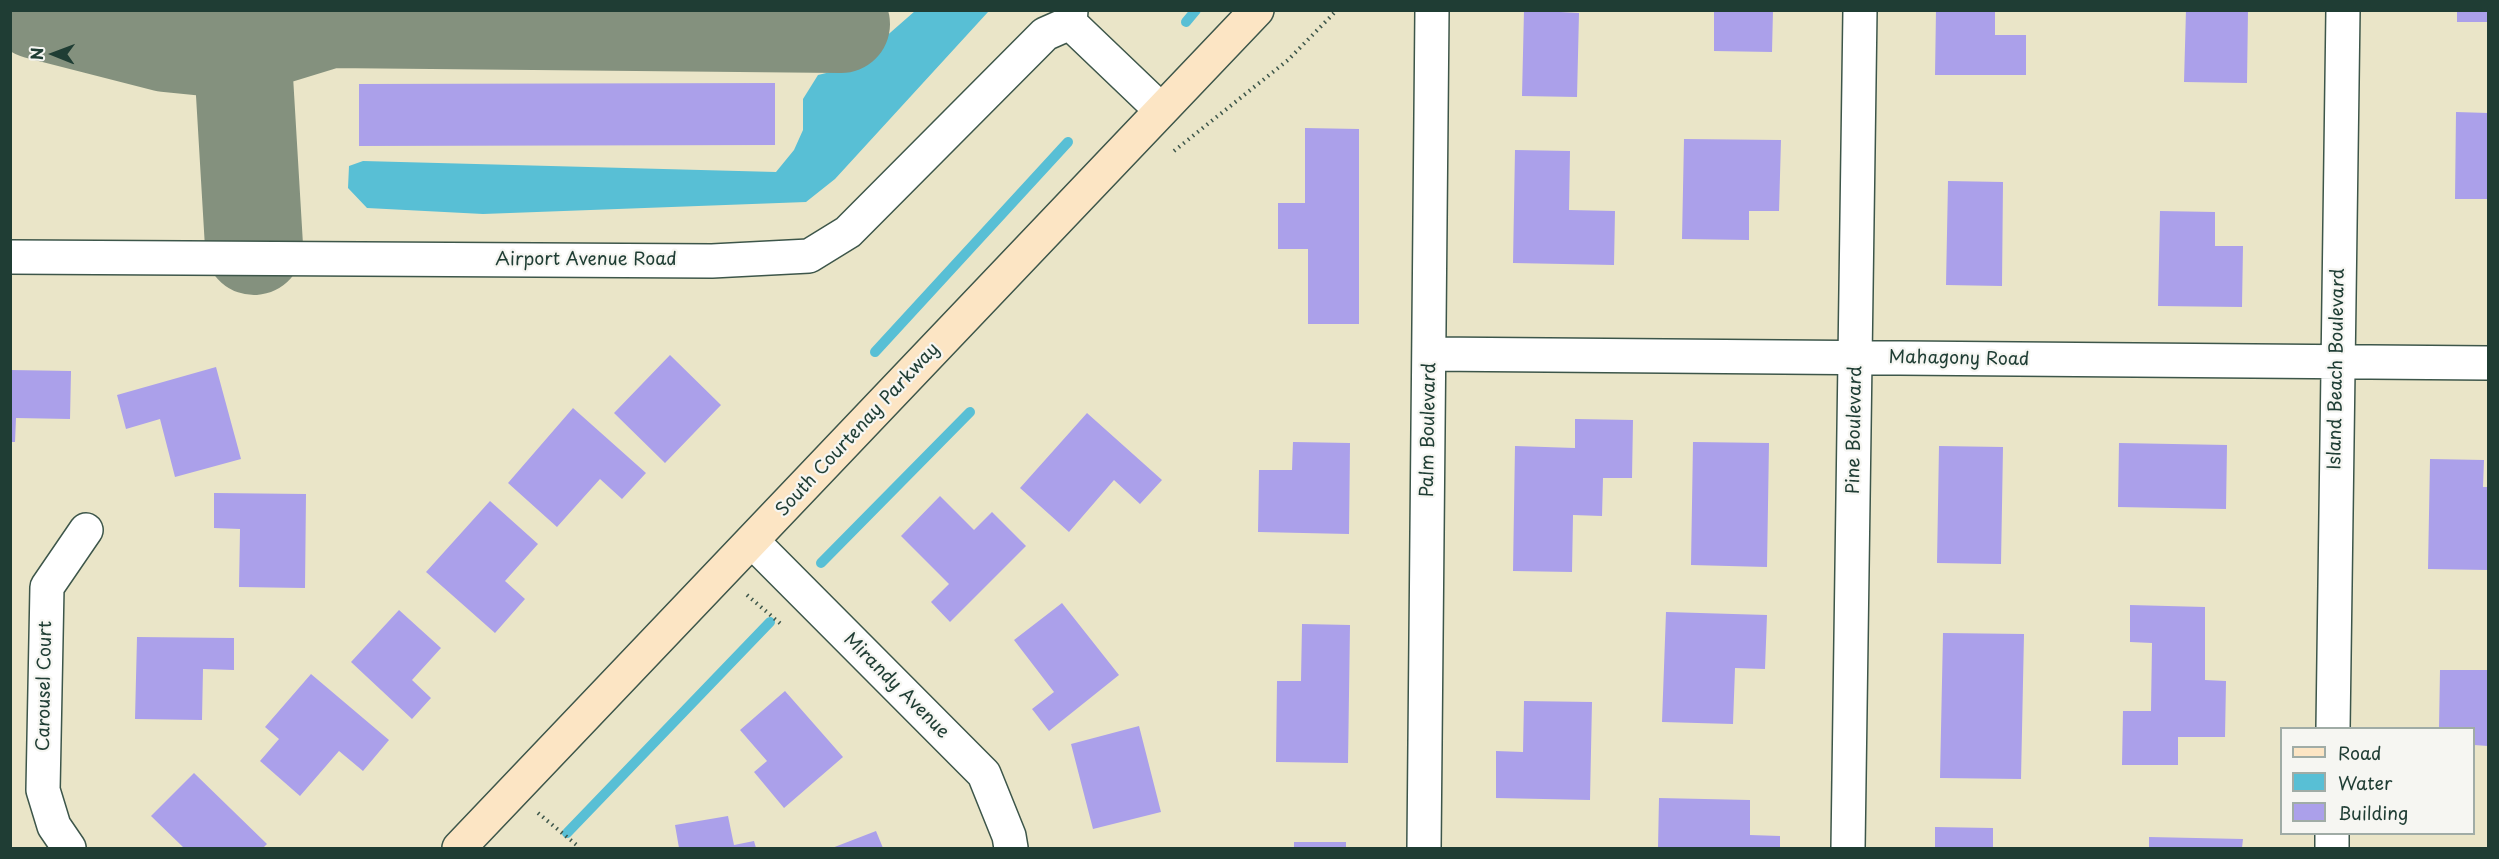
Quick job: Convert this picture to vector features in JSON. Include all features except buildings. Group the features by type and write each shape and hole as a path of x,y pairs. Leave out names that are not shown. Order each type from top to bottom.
{"main road":[{"name":"South Courtenay Parkway","path":"460,848 1257,10"}],"street":[{"name":"Palm Boulevard","path":"1424,849 1432,10"},
{"name":"Pine Boulevard","path":"1848,849 1860,10"},
{"name":"Island Beach Boulevard","path":"2333,727 2343,10"},
{"path":"1070,17 1161,110"},
{"name":"Airport Avenue Road","path":"10,257 712,261 810,256 848,232 1045,33 1070,17"},
{"name":"Mahagony Road","path":"1430,354 2488,363"},
{"name":"Carousel Court","path":"69,849 54,826 43,789 47,587 86,530"},
{"name":"Mirandy Avenue","path":"752,541 984,774 1009,836 1011,849"}],"path":[{"path":"746,594 785,627"},
{"path":"535,811 579,847"}],"water":[{"path":"987,10 988,12 835,179 806,202 483,214 367,208 348,188 349,166 363,161 776,172 794,150 803,130 803,99 818,75 851,67 915,11"}],"waterway":[{"path":"1186,22 1196,10"},
{"path":"875,352 1068,142"},
{"path":"821,563 970,412"},
{"path":"567,833 770,622"}],"taxiway":[{"path":"37,10 166,43 206,47 242,46 330,19 841,24"},
{"path":"240,10 254,246"}]}
